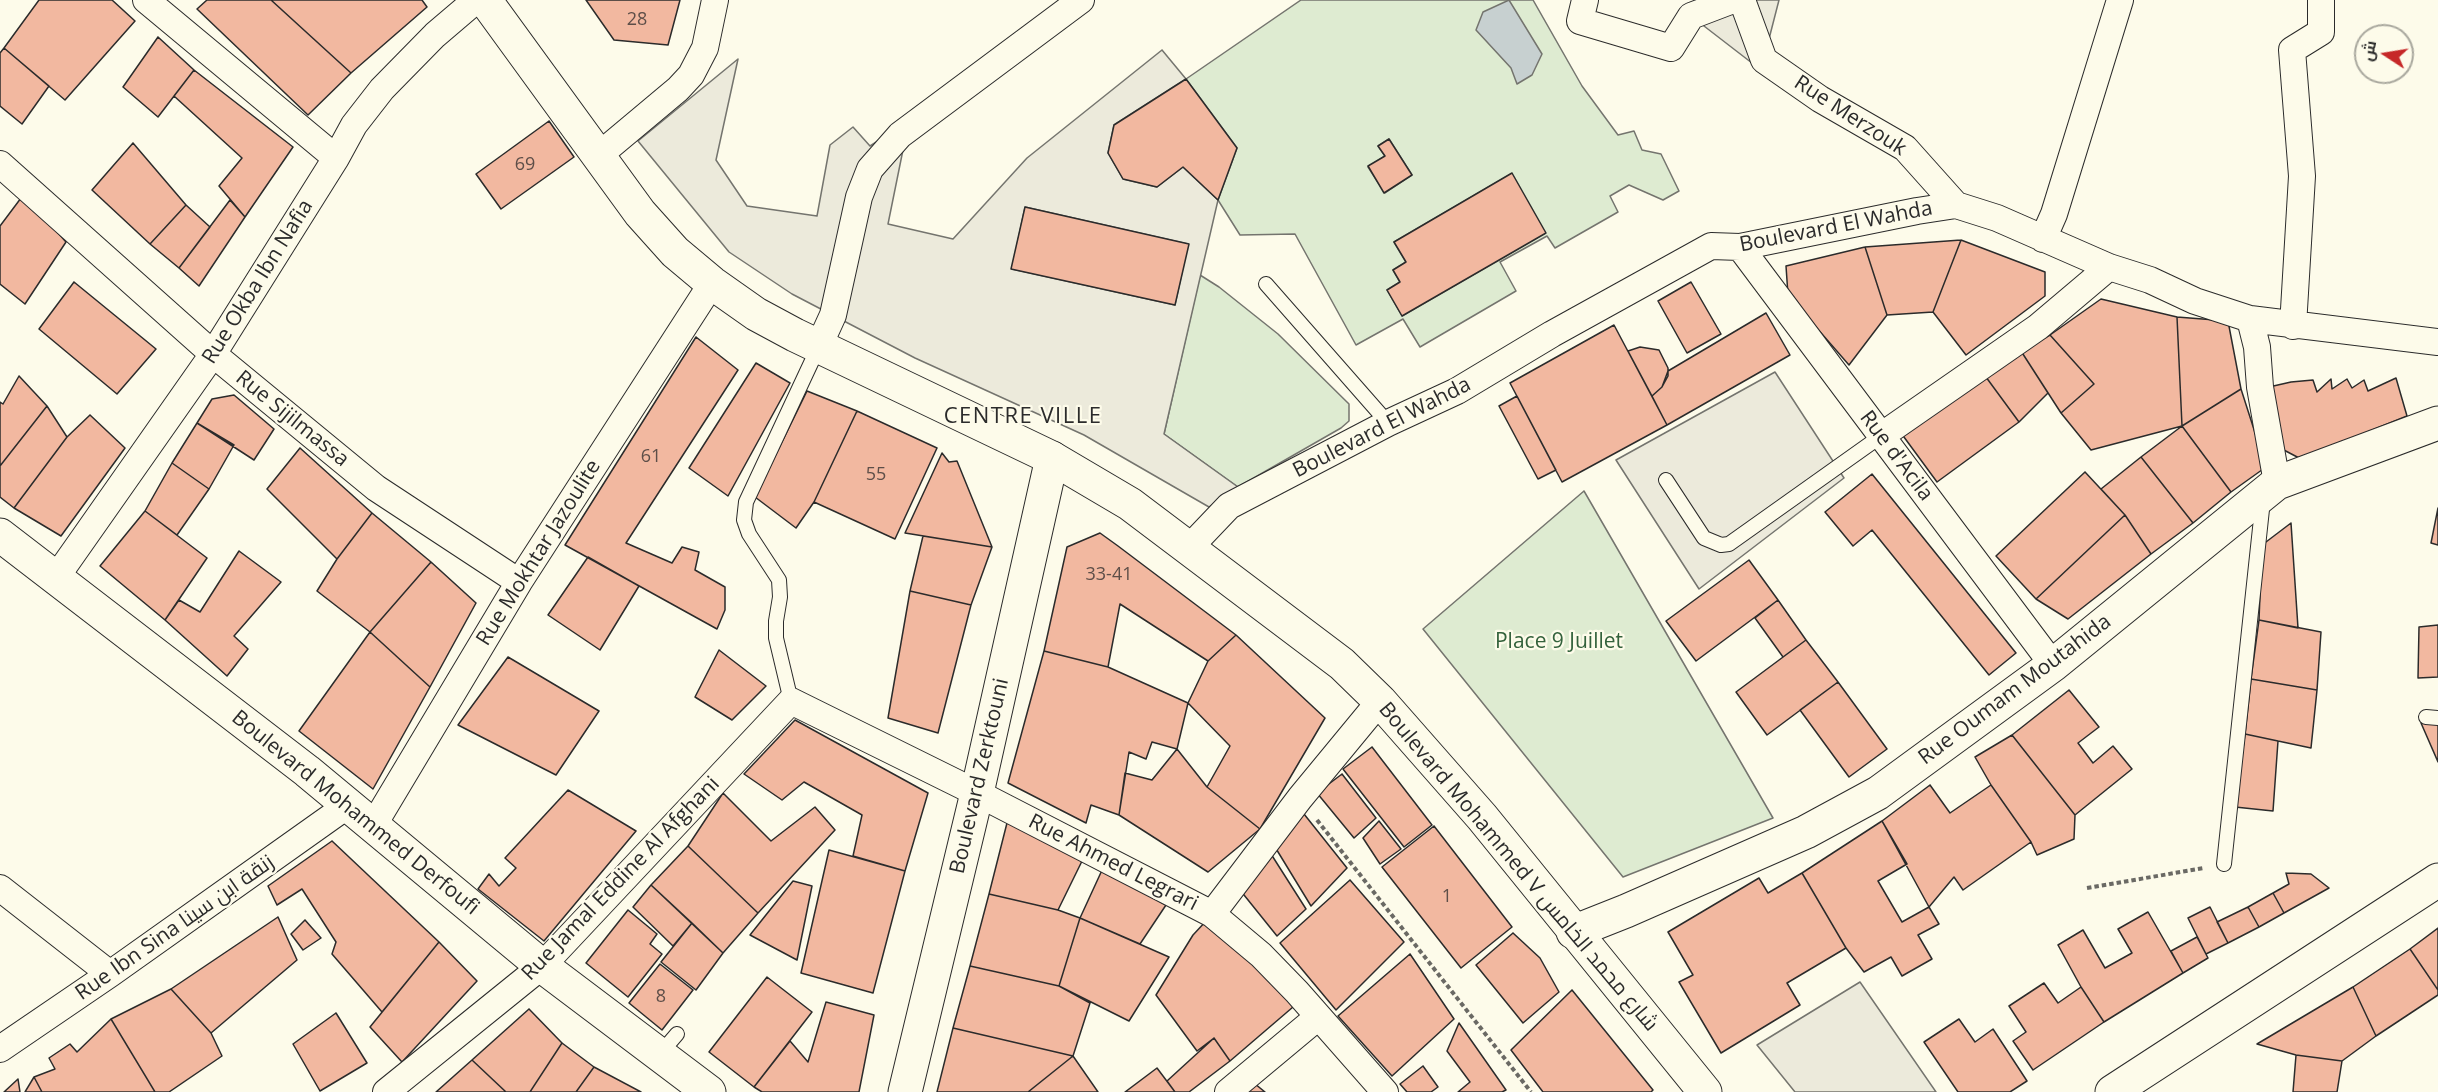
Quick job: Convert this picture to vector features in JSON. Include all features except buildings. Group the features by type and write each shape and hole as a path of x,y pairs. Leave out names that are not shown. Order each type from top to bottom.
{"street":[{"path":"146,0 336,158"},
{"name":"Rue Okba Ibn Nafia","path":"55,579 213,354 336,158 354,125 381,89 435,35 476,0"},
{"name":"Boulevard Mohammed V شارع محمد الخامس","path":"485,0 647,221 675,252 712,283 756,314 818,348 1052,458 1130,504 1342,664 1380,701 1482,817 1705,1092"},
{"path":"598,156 678,89 691,75 705,48 715,0"},
{"path":"1585,0 1580,21 1671,48 1691,16 1733,0"},
{"name":"Rue Merzouk","path":"1742,0 1764,60 1820,99 1905,148 1956,205"},
{"path":"2043,239 2054,214 2120,0"},
{"path":"2294,326 2302,176 2292,50 2321,32 2321,0"},
{"path":"818,348 833,315 858,197 870,169 900,135 1064,5"},
{"name":"Rue Sijilmassa","path":"0,164 213,354 376,488 519,582"},
{"name":"Boulevard El Wahda","path":"1188,549 1229,506 1388,423 1457,391 1710,246 1740,247 1917,210 1956,205 1997,218 2109,267 2150,280 2195,301 2250,320 2438,342"},
{"name":"Rue d'Acila","path":"1740,247 2053,665"},
{"path":"1881,436 2038,327 2109,267"},
{"name":"Rue Mokhtar Jazoulite","path":"373,826 519,582 712,283"},
{"path":"2250,320 2256,347 2270,488"},
{"name":"Rue Oumam Moutahida","path":"1573,932 1637,907 1845,813 1878,793 2053,665 2270,488 2438,423"},
{"name":"Boulevard Zerktouni","path":"904,1092 977,793 1052,458"},
{"name":"Boulevard Mohammed Derfoufi","path":"0,536 270,742 542,966 668,1045 709,1092"},
{"name":"Rue Ahmed Legrari","path":"790,701 977,793 1212,914 1261,955 1386,1092"},
{"name":"Rue Jamal Eddine Al Afghani","path":"386,1092 542,966 790,701"},
{"path":"1212,914 1300,798 1380,701"},
{"name":"Rue Ibn Sina زنقة ابن سينا","path":"0,1049 348,805"},
{"path":"2112,1092 2438,880"},
{"path":"0,888 110,974"},
{"path":"1228,1092 1318,1017"}],"lane":[{"path":"1266,284 1388,423"},
{"path":"790,701 776,638 780,597 779,580 749,534 744,520 746,502 818,348"},
{"path":"1666,480 1704,538 1721,545 1729,544 1881,436"},
{"path":"2224,864 2270,488"}],"path":[{"path":"1300,798 1531,1092"},
{"path":"2087,888 2224,864"}],"green space":[{"path":"1301,0 1533,0 1582,86 1618,135 1634,131 1642,150 1661,154 1679,191 1663,200 1629,185 1610,196 1618,212 1555,248 1547,236 1500,262 1516,291 1420,347 1403,319 1356,345 1295,234 1240,235 1218,200 1237,148 1186,79","holes":["1389,139 1412,175 1385,193 1368,167 1385,156 1378,146","1511,174 1545,233 1402,316 1387,290 1400,282 1393,270 1406,262 1394,242"]},
{"path":"1200,275 1219,287 1278,334 1349,404 1349,421 1341,428 1238,487 1164,434"},
{"name":"Place 9 Juillet","path":"1584,491 1773,818 1623,877 1423,629"}],"shaded area":[{"path":"1509,0 1542,54 1532,75 1517,84 1511,68 1476,30 1483,12"},
{"path":"1696,0 1779,0 1761,70 1691,16"},
{"path":"1162,50 1186,79 1114,125 1108,153 1123,179 1157,187 1183,167 1218,200 1164,434 1238,487 1209,507 1084,435 915,358 792,294 729,252 638,141 738,59 716,160 747,206 817,216 830,145 853,127 870,146 898,128 905,140 888,224 953,239 1027,158","holes":["1025,207 1188,244 1175,305 1012,269"]},
{"path":"1775,372 1844,478 1699,589 1616,460"},
{"path":"1860,982 1936,1092 1795,1092 1757,1045"}],"district":[{"name":"CENTRE VILLE","path":"1023,417"}]}
